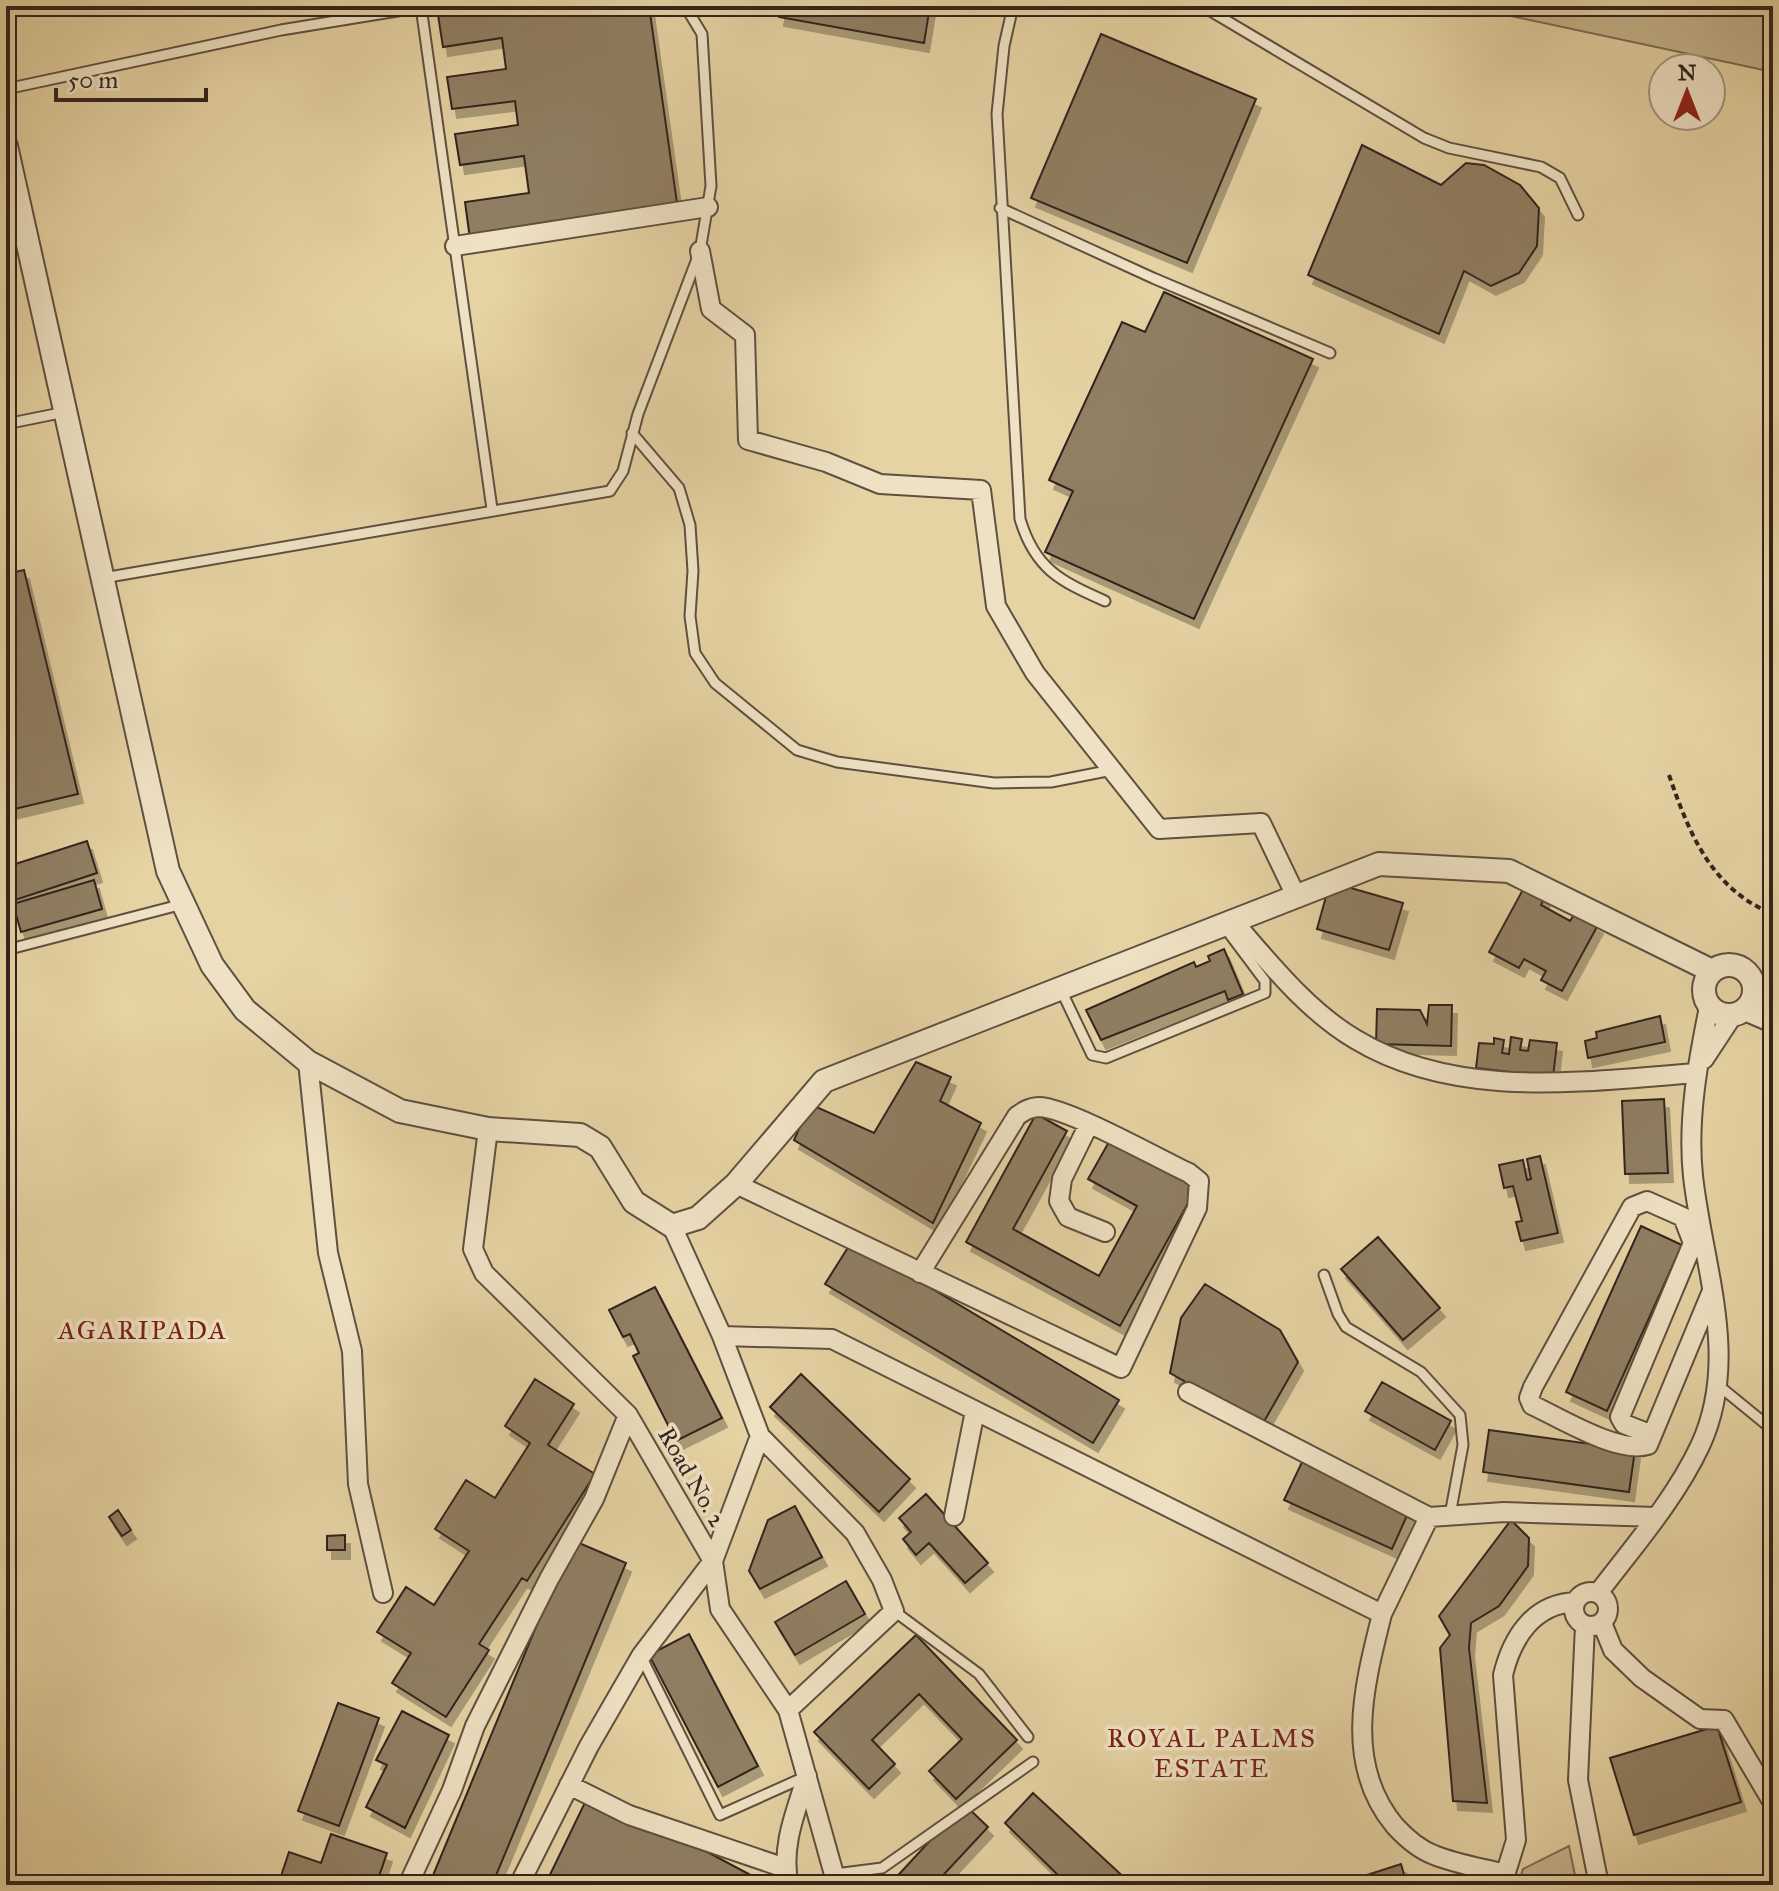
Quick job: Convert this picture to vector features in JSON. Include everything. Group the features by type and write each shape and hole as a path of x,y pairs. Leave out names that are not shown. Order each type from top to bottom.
{"street":[{"path":"6,146 168,871 212,965 245,1010 308,1062 400,1111 488,1129 580,1135 600,1147 634,1202 672,1226 722,1336 760,1436 855,1533 882,1580 894,1611 788,1710"},
{"path":"455,246 708,207"},
{"path":"700,251 711,309 745,335 748,440 826,462 880,484 981,490 996,606 1035,673 1159,829 1261,823 1296,896"},
{"path":"672,1226 698,1218 736,1184 824,1081 1060,986 1379,864 1509,871 1712,971 1731,965 1773,994"},
{"path":"1227,922 1304,999 1353,1038 1392,1059 1513,1082 1574,1084 1698,1069 1739,1012 1751,1001 1753,982"},
{"path":"1599,1592 1656,1517 1700,1446 1718,1385 1721,1342 1693,1174 1698,1069 1709,1007 1704,988 1712,971"},
{"path":"1709,1007 1725,1015 1739,1012 1773,1021"},
{"path":"308,1062 328,1253 352,1351 358,1484 383,1593"},
{"path":"736,1184 920,1273 1121,1368 1197,1208 1201,1191 1199,1181 1189,1173 1088,1126 1040,1107 1028,1109 1017,1116 920,1273"},
{"path":"1088,1126 1062,1179 1059,1201 1068,1217 1105,1232"},
{"name":"Road No. 2","path":"488,1129 473,1249 484,1273 628,1415 713,1561 720,1609 788,1710 836,1879"},
{"path":"1652,1435 1624,1424 1620,1417 1693,1243 1683,1217 1647,1201 1632,1207 1529,1398 1532,1405 1604,1439 1641,1447 1648,1445 1712,1291"},
{"path":"722,1336 832,1339 1382,1614"},
{"path":"1188,1392 1429,1517 1504,1512 1656,1517"},
{"path":"954,1516 975,1411"},
{"path":"408,1885 452,1790 475,1726 549,1579 594,1499 628,1415"},
{"path":"519,1885 569,1785 641,1656 713,1561 760,1436"},
{"path":"1429,1517 1382,1614 1366,1681 1361,1720 1365,1766 1378,1805 1408,1840 1433,1855 1504,1880 1516,1840 1503,1675 1510,1648 1524,1626 1550,1606 1575,1602 1589,1592 1599,1592"},
{"path":"1599,1592 1608,1607 1593,1624 1578,1780 1599,1885"},
{"path":"1575,1602 1578,1620 1593,1624 1613,1650 1642,1678 1700,1719 1724,1720 1773,1803"},
{"path":"569,1785 629,1815 787,1877 790,1830 807,1776"}],"lane":[{"path":"103,578 610,491 623,471 632,433 700,251 708,207 711,186 702,34 685,6"},
{"path":"1013,6 1004,46 997,114 1020,519 1028,544 1042,565 1068,584 1105,601"},
{"path":"1202,6 1424,138 1449,148 1541,167 1560,178 1578,215"},
{"path":"6,89 281,30 425,7 492,509"},
{"path":"1000,208 1153,278 1330,353"},
{"path":"6,424 65,412"},
{"path":"632,433 679,488 690,525 693,571 690,616 695,653 715,683 797,750 837,762 994,783 1051,782 1112,770"},
{"path":"6,950 183,904"},
{"path":"1060,986 1092,1055 1106,1058 1265,993 1265,981 1227,922"},
{"path":"1324,1275 1346,1327 1421,1372 1460,1415 1463,1445 1449,1516"},
{"path":"1718,1385 1773,1430"},
{"path":"894,1611 979,1674 1028,1737"},
{"path":"641,1656 720,1815 807,1776"},
{"path":"836,1879 882,1868 1033,1762"}],"path":[{"path":"1669,775 1690,836 1721,878 1758,908 1773,914"}],"shaded area":[{"path":"1483,6 1773,6 1773,72 1727,62 1727,52 1679,52 1506,15"},
{"path":"1569,1846 1577,1885 1518,1885 1523,1869"}],"building":[{"path":"505,6 649,6 678,210 470,239 465,202 529,193 524,156 460,165 455,134 518,125 515,101 452,109 447,77 506,69 502,38 443,47 438,15"},
{"path":"781,6 930,6 924,43 779,17"},
{"path":"1101,34 1256,99 1187,263 1031,198"},
{"path":"1362,145 1441,185 1466,163 1484,165 1520,185 1539,208 1537,246 1519,273 1491,286 1464,271 1439,334 1308,275"},
{"path":"1164,292 1313,359 1194,619 1045,552 1073,491 1049,480 1122,322 1145,332"},
{"path":"24,570 78,794 6,811 6,574"},
{"path":"87,841 97,873 12,901 6,867"},
{"path":"94,880 102,909 21,932 13,904"},
{"path":"1330,882 1403,903 1389,950 1317,929"},
{"path":"1526,884 1546,895 1541,905 1570,921 1575,913 1598,925 1562,991 1541,980 1546,971 1524,959 1519,968 1489,952"},
{"path":"1224,949 1243,994 1228,1000 1225,991 1101,1040 1086,1010 1194,962 1196,967 1210,961 1208,956"},
{"path":"1429,1005 1452,1005 1451,1046 1376,1044 1377,1009 1420,1010 1427,1024"},
{"path":"1660,1016 1665,1042 1588,1058 1585,1041 1597,1038 1596,1032"},
{"path":"1511,1037 1522,1039 1520,1050 1528,1051 1530,1040 1557,1043 1553,1077 1476,1068 1479,1043 1494,1044 1494,1038 1504,1040 1502,1053 1509,1054"},
{"path":"916,1062 951,1077 940,1101 981,1123 933,1223 794,1140 810,1104 874,1133"},
{"path":"1664,1099 1668,1173 1625,1174 1622,1101"},
{"path":"1036,1114 1067,1131 1013,1229 1099,1276 1137,1206 1088,1179 1110,1140 1197,1187 1120,1326 966,1242"},
{"path":"1540,1156 1558,1233 1521,1241 1516,1222 1522,1221 1513,1186 1504,1188 1499,1165 1523,1160 1527,1180 1531,1179 1527,1159"},
{"path":"1641,1226 1682,1245 1607,1411 1566,1392"},
{"path":"1378,1237 1440,1308 1403,1340 1341,1269"},
{"path":"852,1241 1119,1400 1093,1443 825,1284"},
{"path":"1205,1284 1280,1330 1298,1362 1262,1425 1170,1373 1181,1318"},
{"path":"655,1287 722,1418 676,1441 633,1356 639,1353 630,1334 623,1337 609,1310"},
{"path":"801,1374 910,1479 879,1512 770,1407"},
{"path":"535,1379 574,1404 548,1445 595,1474 527,1581 522,1578 479,1644 489,1650 446,1717 392,1683 411,1653 377,1632 406,1587 434,1605 469,1551 435,1529 466,1480 495,1498 530,1443 505,1426"},
{"path":"1382,1382 1451,1421 1435,1450 1365,1411"},
{"path":"1489,1430 1635,1450 1629,1492 1483,1472"},
{"path":"1302,1462 1409,1511 1392,1549 1284,1500"},
{"path":"926,1494 988,1563 965,1583 929,1543 916,1555 903,1539 911,1532 899,1518"},
{"path":"795,1506 822,1557 760,1589 749,1571 768,1520"},
{"path":"118,1510 131,1530 122,1536 109,1517"},
{"path":"1511,1520 1529,1538 1528,1566 1499,1606 1471,1623 1469,1648 1487,1803 1453,1801 1440,1648 1450,1635 1439,1616"},
{"path":"345,1535 345,1550 327,1550 327,1536"},
{"path":"572,1540 626,1563 492,1885 429,1885"},
{"path":"846,1581 865,1614 795,1655 775,1622"},
{"path":"689,1634 758,1766 718,1787 649,1655"},
{"path":"916,1635 1017,1740 956,1799 929,1771 962,1739 919,1694 872,1740 895,1764 869,1789 814,1732"},
{"path":"338,1703 379,1718 339,1826 298,1811"},
{"path":"402,1711 449,1735 405,1828 366,1807 387,1765 376,1760"},
{"path":"1717,1726 1741,1802 1634,1835 1610,1758"},
{"path":"591,1790 760,1880 758,1885 545,1885"},
{"path":"1033,1793 1129,1882 1126,1885 1068,1885 1005,1823"},
{"path":"964,1804 988,1827 934,1885 889,1885"},
{"path":"331,1834 387,1853 376,1885 350,1885 319,1875 316,1885 278,1885 289,1852 321,1863"},
{"path":"1401,1864 1407,1885 1367,1885 1364,1876"}],"district":[{"name":"AGARIPADA","path":"143,1330"},
{"name":"ROYAL PALMS ESTATE","path":"1212,1753"}]}
